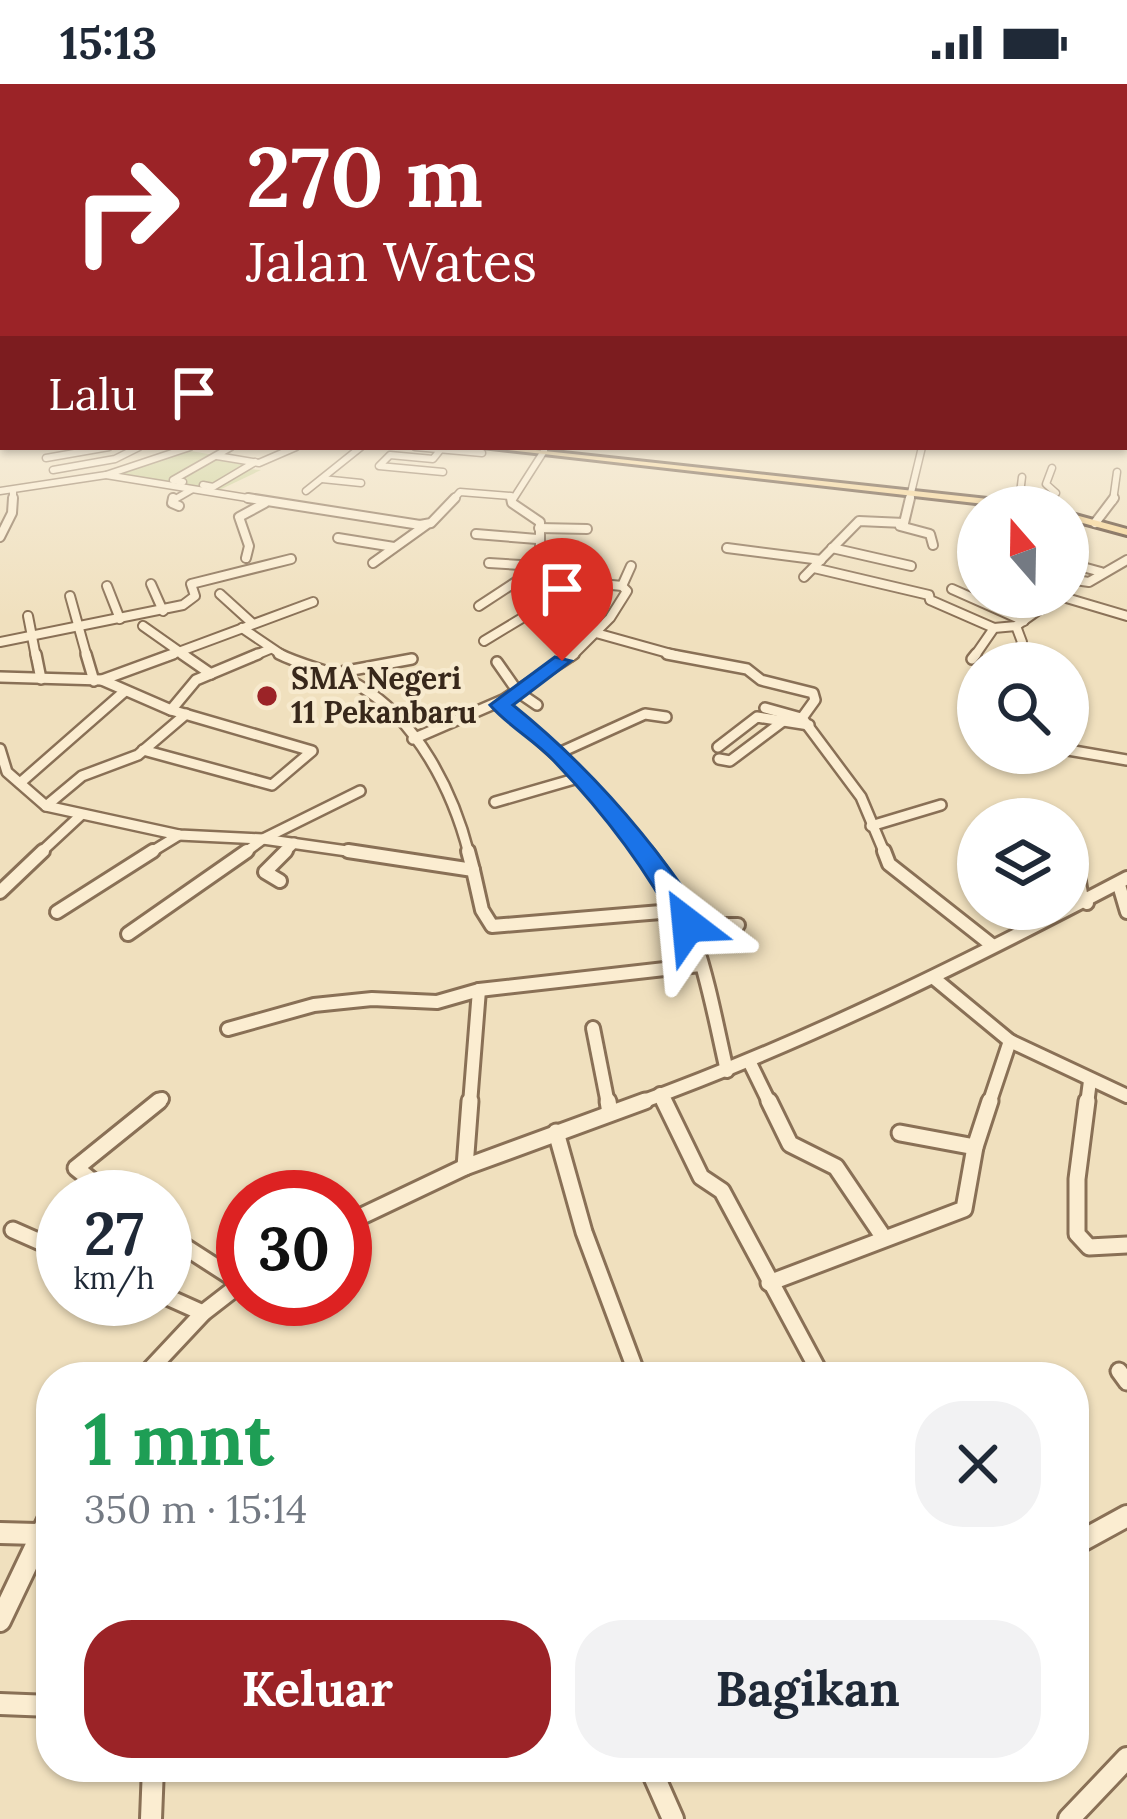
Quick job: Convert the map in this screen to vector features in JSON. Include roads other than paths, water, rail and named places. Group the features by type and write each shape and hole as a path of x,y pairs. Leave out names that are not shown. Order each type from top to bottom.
{"main road":[{"path":"579,456 957,498"},
{"path":"1089,521 1127,532"}],"street":[{"path":"46,458 52,456"},
{"path":"78,456 92,478"},
{"path":"52,470 121,456"},
{"path":"1,532 12,513 8,490 106,475 163,456"},
{"path":"255,462 216,456 173,480 213,487 271,456"},
{"path":"306,491 350,456"},
{"path":"389,456 379,466 442,472"},
{"path":"400,456 435,456"},
{"path":"540,566 538,518 512,503 511,496 541,456"},
{"path":"900,524 913,494 920,456"},
{"path":"1048,486 1052,468"},
{"path":"147,469 182,475"},
{"path":"1095,523 1114,500 1117,472"},
{"path":"106,475 428,525"},
{"path":"1021,486 1022,477"},
{"path":"321,479 361,483"},
{"path":"155,494 167,485"},
{"path":"179,506 172,503 172,497 192,490"},
{"path":"373,563 428,525 458,493 511,496"},
{"path":"246,558 249,546 239,517 266,502"},
{"path":"804,577 859,521 900,524 929,535 933,545"},
{"path":"539,527 587,529"},
{"path":"476,534 538,539"},
{"path":"338,538 394,547"},
{"path":"727,548 818,564 929,595 930,600 994,628 1028,618"},
{"path":"832,548 911,566"},
{"path":"0,642 163,610 193,598 191,584 291,559"},
{"path":"1089,581 1127,560"},
{"path":"413,740 500,705 596,633 627,591 622,586 572,581 540,566 489,562"},
{"path":"479,606 540,566"},
{"path":"622,586 632,566"},
{"path":"1089,569 1101,572"},
{"path":"484,641 519,622 572,581"},
{"path":"151,584 163,610"},
{"path":"107,586 120,619"},
{"path":"952,589 1020,623"},
{"path":"220,594 270,649 365,689 413,740 451,795 482,910 493,926 687,917 738,925"},
{"path":"70,596 98,680 171,710 312,752 272,785 143,750"},
{"path":"0,677 98,680 314,602"},
{"path":"1089,605 1127,616"},
{"path":"28,616 41,679"},
{"path":"1020,623 1022,642"},
{"path":"143,626 211,674"},
{"path":"984,642 994,628"},
{"path":"596,633 639,650 747,669 767,682 809,692 816,698 806,722"},
{"path":"171,710 196,680 270,649"},
{"path":"335,673 412,659"},
{"path":"497,662 518,692 537,705"},
{"path":"20,783 125,691"},
{"path":"500,705 559,753 652,862 687,917 727,1070"},
{"path":"765,708 806,722 861,797 889,864 993,946"},
{"path":"559,753 645,713 666,717"},
{"path":"46,806 82,776 143,750 186,714"},
{"path":"782,722 730,761 718,753 757,717 806,722"},
{"path":"0,748 4,775 46,806 179,835 263,839 473,870"},
{"path":"1089,754 1127,760"},
{"path":"495,802 578,778"},
{"path":"128,934 211,880 263,839 360,791"},
{"path":"871,826 941,805"},
{"path":"0,892 81,814"},
{"path":"57,912 179,835"},
{"path":"280,881 266,872 294,843"},
{"path":"1089,902 1123,882 1127,912"},
{"path":"372,1211 466,1167 750,1063 935,979 1028,930"},
{"path":"228,1029 314,1005 372,999 437,1002 479,990 700,964"},
{"path":"935,979 1010,1041 1126,1095"},
{"path":"466,1167 479,990"},
{"path":"592,1028 610,1113"},
{"path":"769,1282 964,1210 975,1147 1010,1041"},
{"path":"750,1063 790,1144 836,1167 884,1238"},
{"path":"1090,1082 1077,1179 1077,1234 1089,1247 1127,1245"},
{"path":"660,1094 701,1177 722,1191 814,1362"},
{"path":"78,1170 162,1099"},
{"path":"556,1132 584,1232 633,1362"},
{"path":"900,1133 975,1147"},
{"path":"13,1230 36,1240"},
{"path":"157,1362 216,1302"},
{"path":"192,1307 203,1312"},
{"path":"1089,1537 1127,1516"},
{"path":"0,1533 36,1534"},
{"path":"0,1621 36,1539"},
{"path":"0,1704 36,1705"},
{"path":"1069,1819 1127,1758"},
{"path":"151,1819 152,1782"},
{"path":"657,1782 674,1819"}],"place":[{"name":"SMA Negeri 11 Pekanbaru","path":"267,696"}]}
